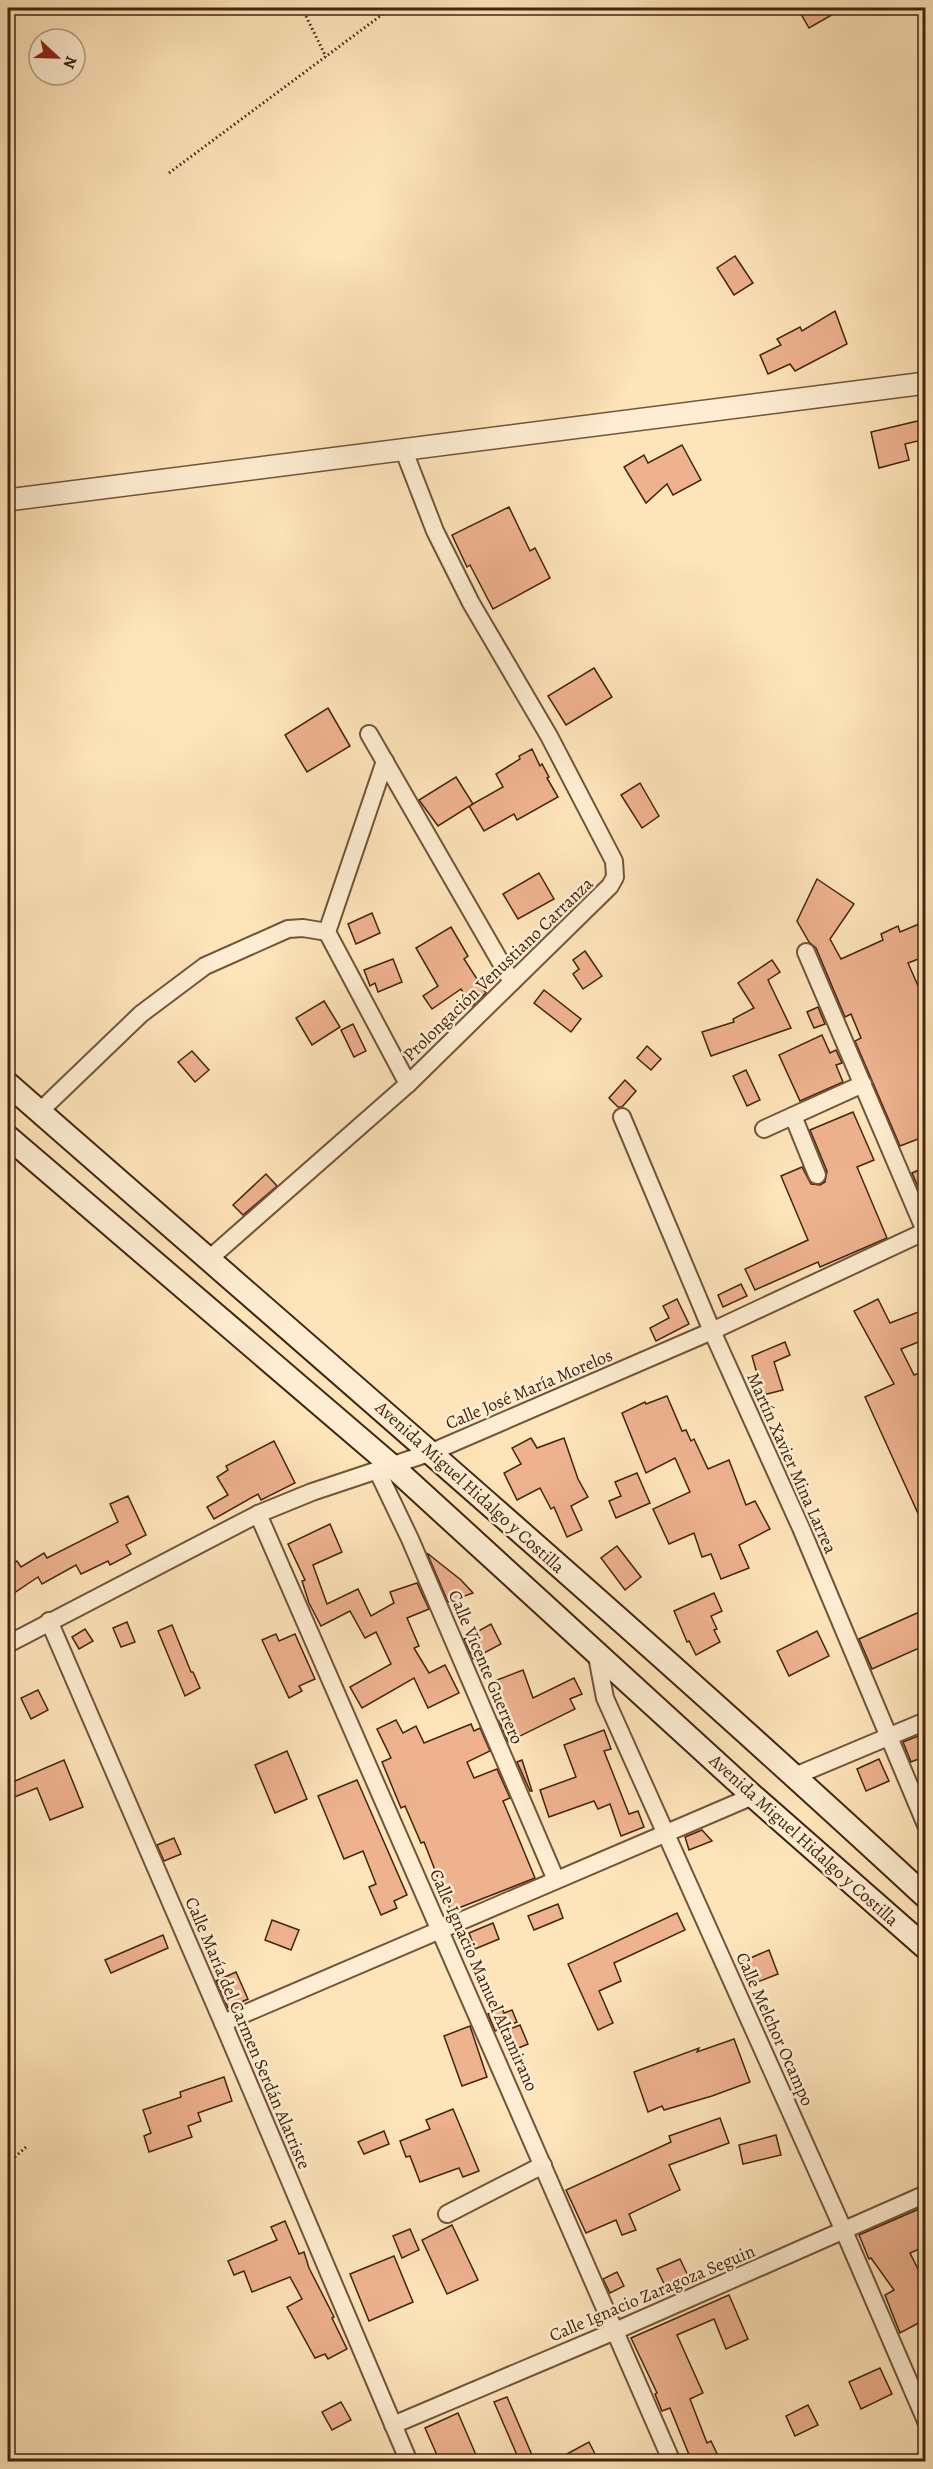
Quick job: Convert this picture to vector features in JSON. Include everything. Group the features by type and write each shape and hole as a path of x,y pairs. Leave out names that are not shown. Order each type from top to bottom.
{"main road":[{"name":"Avenida Miguel Hidalgo y Costilla","path":"8,1084 432,1452 795,1776 926,1897"},
{"name":"Avenida Miguel Hidalgo y Costilla","path":"8,1137 596,1651 753,1796 926,1948"}],"street":[{"path":"8,500 926,383"},
{"name":"Prolongación Venustiano Carranza","path":"209,1259 408,1084 610,886 615,876 614,861 549,736 471,603 435,531 404,451"},
{"path":"369,734 512,982"},
{"path":"385,761 327,932 408,1084"},
{"path":"39,1112 141,1014 205,966 288,928 303,927 327,932"},
{"path":"806,952 925,1232"},
{"path":"764,1129 863,1084"},
{"path":"793,1116 817,1175"},
{"name":"Martín Xavier Mina Larrea","path":"622,1117 712,1331 801,1528 926,1825"},
{"name":"Calle José María Morelos","path":"8,1644 258,1514 312,1492 432,1452 712,1331 925,1232"},
{"name":"Calle Vicente Guerrero","path":"385,1468 415,1550 556,1880"},
{"name":"Calle Ignacio Manuel Altamirano","path":"258,1514 672,2462"},
{"name":"Calle María del Carmen Serdán Alatriste","path":"49,1621 224,2023 409,2462"},
{"name":"Calle Melchor Ocampo","path":"596,1651 605,1698 844,2231 926,2421"},
{"path":"795,1776 926,1721"},
{"path":"224,2023 753,1796"},
{"path":"447,2214 543,2165"},
{"name":"Calle Ignacio Zaragoza Seguin","path":"393,2425 615,2331 926,2194"}],"path":[{"path":"302,8 327,57"},
{"path":"169,173 391,8"},
{"path":"8,2163 26,2147"}],"building":[{"path":"812,8 844,8 809,28 801,14"},
{"path":"735,256 753,283 734,295 717,268"},
{"path":"835,311 847,344 795,371 790,364 768,374 760,355 781,345 777,339 800,327 802,331"},
{"path":"926,419 926,439 905,444 909,460 879,468 871,432"},
{"path":"682,445 701,480 673,495 667,484 646,503 624,467 644,455 648,463"},
{"path":"509,507 530,551 535,548 550,578 493,609 470,565 467,567 452,535"},
{"path":"594,668 612,697 566,725 548,696"},
{"path":"328,708 350,746 307,772 285,735"},
{"path":"532,749 558,797 517,820 514,814 484,831 469,806 503,787 496,774"},
{"path":"456,777 473,804 438,826 419,800"},
{"path":"640,783 659,816 642,828 621,795"},
{"path":"539,873 554,899 518,919 503,894"},
{"path":"817,879 854,904 830,939 841,959 883,940 881,934 898,926 900,932 919,924 926,939 926,956 908,963 926,1004 926,1136 900,1146 855,1041 861,1038 851,1014 845,1017 816,948 809,942 797,921"},
{"path":"372,913 380,933 356,944 348,924"},
{"path":"451,927 468,956 464,959 486,993 472,1006 461,989 432,1009 423,996 438,986 416,948"},
{"path":"585,951 602,976 583,989 573,974 579,969 573,960"},
{"path":"393,959 402,982 378,992 375,983 370,986 364,970"},
{"path":"772,960 780,972 768,980 791,1028 711,1056 702,1032 734,1022 733,1019 754,1008 738,983"},
{"path":"544,990 581,1019 571,1032 534,1003"},
{"path":"324,1001 340,1027 312,1045 296,1018"},
{"path":"818,1007 825,1024 814,1028 807,1012"},
{"path":"353,1024 366,1051 354,1057 341,1030"},
{"path":"822,1035 830,1053 836,1050 842,1063 836,1065 843,1082 800,1101 779,1055"},
{"path":"647,1046 661,1059 651,1070 637,1058"},
{"path":"192,1051 209,1070 195,1082 178,1062"},
{"path":"746,1070 760,1100 747,1106 733,1076"},
{"path":"625,1080 636,1091 622,1107 618,1107 609,1098"},
{"path":"853,1112 874,1160 857,1167 887,1238 820,1267 818,1262 755,1290 745,1269 808,1240 781,1176 802,1167 811,1184 820,1185 825,1182 827,1171 810,1130"},
{"path":"926,1167 926,1205 912,1173"},
{"path":"266,1174 277,1186 243,1215 233,1205"},
{"path":"741,1284 747,1296 723,1307 718,1295"},
{"path":"677,1299 689,1324 656,1341 650,1328 669,1318 663,1306"},
{"path":"878,1299 890,1323 926,1309 926,1339 901,1349 914,1375 926,1370 926,1531 865,1397 894,1384 854,1311"},
{"path":"785,1342 790,1355 774,1362 783,1390 763,1395 752,1356"},
{"path":"667,1396 682,1431 686,1430 691,1441 694,1439 708,1469 729,1460 746,1505 755,1501 770,1529 739,1545 749,1568 721,1579 711,1554 702,1557 694,1533 669,1544 653,1509 690,1492 675,1458 646,1473 622,1413 645,1402 646,1404"},
{"path":"531,1438 537,1448 564,1438 578,1479 588,1497 571,1506 582,1530 567,1537 554,1507 551,1509 540,1488 517,1500 504,1473 521,1464 512,1448"},
{"path":"274,1441 295,1483 261,1500 258,1494 214,1519 207,1507 228,1495 217,1477 228,1470 226,1466"},
{"path":"637,1473 650,1503 616,1518 609,1501 621,1496 615,1482"},
{"path":"128,1496 146,1535 126,1545 131,1554 110,1565 108,1561 81,1574 76,1565 42,1584 38,1577 8,1597 8,1567 17,1561 21,1567 44,1553 47,1558 118,1522 110,1504"},
{"path":"330,1524 342,1552 313,1565 327,1604 358,1589 371,1616 394,1603 390,1592 417,1583 429,1609 407,1618 419,1646 414,1648 429,1673 445,1665 459,1693 428,1708 414,1678 362,1708 350,1687 391,1664 376,1632 365,1638 350,1611 321,1626 309,1603 302,1581 305,1580 288,1544"},
{"path":"617,1546 641,1577 625,1590 601,1558"},
{"path":"427,1553 461,1580 473,1593 448,1602"},
{"path":"714,1593 722,1611 711,1616 720,1642 696,1655 689,1641 687,1642 674,1611"},
{"path":"926,1609 926,1645 872,1669 859,1639"},
{"path":"127,1622 135,1642 121,1647 113,1628"},
{"path":"491,1624 501,1644 473,1659 464,1639"},
{"path":"172,1625 200,1688 185,1696 158,1631"},
{"path":"85,1629 93,1641 79,1649 72,1637"},
{"path":"817,1631 829,1656 789,1676 777,1651"},
{"path":"276,1634 279,1641 295,1634 315,1679 299,1686 302,1691 289,1698 262,1640"},
{"path":"523,1670 533,1698 574,1678 582,1694 570,1699 575,1709 508,1742 499,1720 505,1717 492,1682"},
{"path":"38,1690 48,1710 31,1719 21,1698"},
{"path":"396,1720 403,1733 416,1726 424,1743 471,1724 474,1731 480,1728 490,1751 467,1762 474,1778 497,1769 510,1798 503,1801 535,1878 451,1911 424,1842 421,1843 405,1806 401,1808 382,1762 391,1758 377,1729"},
{"path":"604,1730 611,1749 604,1751 629,1814 638,1811 644,1827 621,1836 610,1804 598,1809 594,1801 549,1817 540,1790 576,1777 564,1745"},
{"path":"926,1733 926,1756 911,1762 903,1742"},
{"path":"287,1751 307,1799 275,1813 255,1765"},
{"path":"879,1759 889,1781 866,1791 857,1769"},
{"path":"64,1760 83,1807 50,1820 37,1788 12,1798 8,1784"},
{"path":"522,1760 532,1791 517,1762"},
{"path":"357,1780 407,1895 394,1901 397,1908 381,1915 369,1887 376,1884 363,1851 344,1859 318,1796"},
{"path":"702,1830 712,1841 689,1850 685,1837"},
{"path":"174,1838 181,1854 164,1861 157,1845"},
{"path":"558,1904 563,1918 534,1930 528,1916"},
{"path":"677,1913 685,1930 614,1963 621,1981 599,1991 613,2023 598,2030 568,1964"},
{"path":"272,1920 299,1930 291,1950 265,1940"},
{"path":"493,1923 499,1939 475,1949 469,1933"},
{"path":"163,1935 168,1948 111,1973 105,1960"},
{"path":"769,1950 778,1974 750,1985 741,1962"},
{"path":"236,1972 248,1999 228,2008 216,1981"},
{"path":"502,2008 504,2013 512,2010 517,2022 495,2031 488,2014"},
{"path":"520,2025 528,2044 509,2052 500,2033"},
{"path":"470,2026 487,2077 462,2086 444,2036"},
{"path":"734,2039 750,2082 712,2096 664,2110 662,2106 648,2112 634,2072 699,2048 697,2052"},
{"path":"224,2077 232,2101 198,2113 201,2121 188,2126 192,2137 149,2152 144,2136 151,2133 143,2110 181,2097 180,2092"},
{"path":"453,2109 479,2171 463,2177 459,2168 420,2182 410,2156 406,2157 400,2141 430,2129 426,2120"},
{"path":"720,2118 729,2143 669,2165 680,2190 629,2214 636,2230 622,2235 616,2220 586,2233 566,2190 671,2142 669,2136"},
{"path":"384,2131 389,2144 364,2154 358,2142"},
{"path":"776,2135 781,2155 743,2164 739,2145"},
{"path":"926,2206 926,2246 910,2253 926,2285 926,2319 900,2333 885,2295 894,2290 871,2258 869,2259 859,2235"},
{"path":"285,2221 299,2254 304,2252 309,2268 334,2317 332,2318 347,2349 328,2359 325,2354 315,2358 287,2307 302,2299 290,2277 252,2292 244,2271 234,2275 228,2261 277,2240 271,2227"},
{"path":"452,2225 478,2280 447,2294 422,2240"},
{"path":"410,2229 419,2250 402,2258 393,2236"},
{"path":"394,2256 413,2302 369,2321 350,2274"},
{"path":"680,2259 691,2282 668,2292 657,2269"},
{"path":"617,2272 624,2286 610,2293 603,2279"},
{"path":"729,2295 748,2339 726,2349 714,2319 677,2335 703,2393 690,2399 707,2443 711,2441 721,2462 692,2462 670,2408 662,2411 655,2394 657,2393 631,2338"},
{"path":"880,2368 892,2394 861,2409 849,2382"},
{"path":"507,2397 535,2462 520,2462 494,2402"},
{"path":"341,2402 351,2420 332,2430 322,2412"},
{"path":"808,2405 818,2425 795,2436 786,2416"},
{"path":"458,2413 479,2462 440,2462 425,2428"},
{"path":"589,2442 599,2462 552,2462"}]}
